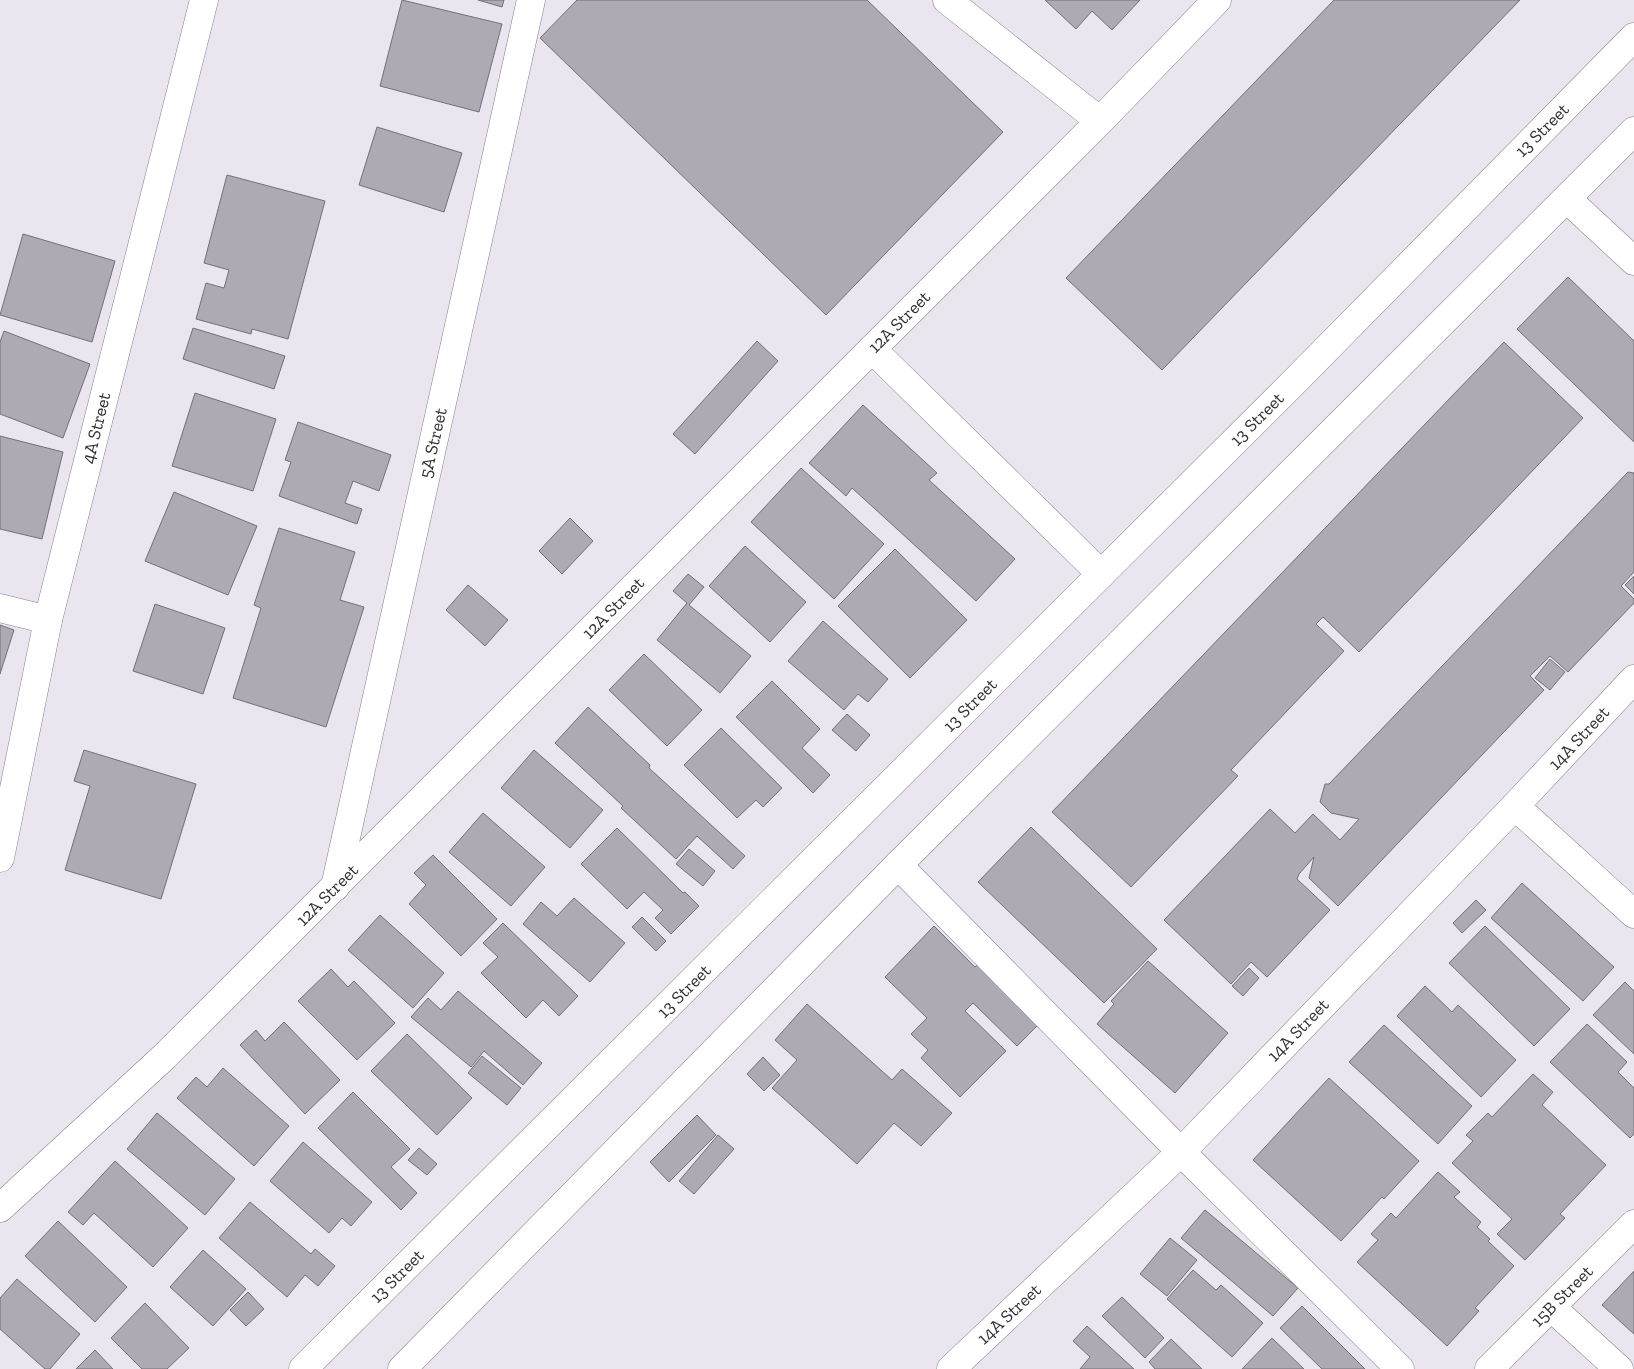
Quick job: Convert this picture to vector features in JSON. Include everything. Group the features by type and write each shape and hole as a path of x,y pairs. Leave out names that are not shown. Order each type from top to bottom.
{"street":[{"name":"4A Street","path":"0,858 48,620 204,0"},
{"name":"5A Street","path":"334,887 531,0"},
{"path":"947,0 1100,121"},
{"name":"12A Street","path":"0,1208 165,1056 872,350 1100,121 1217,0"},
{"name":"13 Street","path":"303,1369 1302,374 1634,36"},
{"path":"402,1369 898,865 1634,131"},
{"path":"1567,199 1634,262"},
{"path":"872,350 1102,574"},
{"path":"0,608 48,620"},
{"name":"14A Street","path":"951,1369 1181,1152 1515,806 1634,679"},
{"path":"1515,806 1634,914"},
{"path":"898,865 1181,1152 1400,1369"},
{"name":"15B Street","path":"1489,1369 1634,1224"},
{"path":"1551,1307 1618,1369"}],"building":[{"path":"402,0 502,24 479,112 380,86"},
{"path":"478,0 504,0 502,7"},
{"path":"577,0 867,0 1003,132 826,315 540,38"},
{"path":"1045,0 1140,0 1112,30 1092,11 1076,29"},
{"path":"1334,0 1520,0 1162,370 1066,278"},
{"path":"377,127 462,153 444,212 359,185"},
{"path":"227,175 325,201 288,339 252,329 251,334 196,319 206,283 224,288 229,270 204,263"},
{"path":"23,234 115,261 92,342 0,315"},
{"path":"1568,277 1634,341 1634,442 1517,329"},
{"path":"193,328 285,356 274,389 183,359"},
{"path":"4,331 90,364 63,438 0,414 0,342"},
{"path":"757,341 778,361 695,454 673,434"},
{"path":"1504,342 1583,418 1359,652 1323,617 1316,624 1344,651 1231,770 1238,776 1131,887 1052,812"},
{"path":"195,393 276,419 253,491 172,466"},
{"path":"863,405 937,473 929,480 1015,559 976,601 852,488 846,496 809,463"},
{"path":"298,422 391,455 379,491 353,481 345,503 362,509 357,524 279,496 291,462 285,460"},
{"path":"0,436 63,452 42,539 0,529"},
{"path":"801,468 884,544 834,599 751,522"},
{"path":"1628,472 1634,473 1634,572 1621,586 1634,599 1634,603 1568,672 1550,656 1530,676 1544,690 1338,906 1309,878 1314,857 1297,879 1330,910 1267,977 1251,962 1231,984 1164,920 1270,809 1295,833 1313,814 1340,840 1359,819 1331,813 1320,802 1325,784 1329,784"},
{"path":"174,492 257,526 228,595 145,561"},
{"path":"570,518 593,541 562,574 539,551"},
{"path":"279,528 355,552 340,600 364,607 326,727 233,698 261,608 254,605"},
{"path":"745,546 806,602 770,642 709,586"},
{"path":"895,549 967,620 910,678 838,606"},
{"path":"688,574 704,587 689,605 751,656 720,693 657,640 687,603 673,591"},
{"path":"1634,576 1634,594 1625,585"},
{"path":"468,585 508,620 485,646 446,610"},
{"path":"155,604 225,628 203,694 133,671"},
{"path":"823,621 888,679 868,702 858,694 844,710 788,661"},
{"path":"0,625 14,630 0,674"},
{"path":"644,654 702,710 667,746 609,690"},
{"path":"1550,659 1565,672 1550,690 1535,678"},
{"path":"772,681 820,729 802,748 830,775 813,793 736,717"},
{"path":"588,707 650,765 649,768 745,856 733,869 697,836 676,859 621,808 623,806 555,743"},
{"path":"847,714 870,735 856,751 832,730"},
{"path":"721,728 782,788 763,807 756,800 737,818 684,765"},
{"path":"84,750 196,784 161,899 65,870 90,786 74,781"},
{"path":"534,750 603,810 570,848 501,788"},
{"path":"483,813 545,867 511,906 449,852"},
{"path":"1031,827 1157,949 1104,1003 978,882"},
{"path":"617,828 683,893 685,892 699,906 671,934 655,918 663,910 644,892 627,909 581,864"},
{"path":"689,849 715,871 703,886 676,864"},
{"path":"433,855 497,919 461,956 409,904 426,885 414,873"},
{"path":"1522,883 1614,967 1583,1001 1491,918"},
{"path":"574,898 625,943 590,982 523,924 541,902 557,916"},
{"path":"1476,900 1486,910 1462,933 1453,923"},
{"path":"380,915 444,973 413,1008 348,950"},
{"path":"642,917 666,941 656,951 632,927"},
{"path":"503,923 578,996 559,1016 543,1000 526,1018 481,973 498,957 483,943"},
{"path":"934,926 975,967 980,962 1041,1022 1017,1046 973,1003 965,1011 1006,1051 960,1097 921,1058 928,1050 911,1034 927,1018 885,977"},
{"path":"1485,926 1570,1009 1534,1046 1449,963"},
{"path":"1148,961 1228,1033 1175,1093 1097,1024 1114,1004 1111,1001"},
{"path":"1249,968 1259,978 1243,996 1232,986"},
{"path":"331,969 348,987 354,981 395,1023 357,1060 298,1001"},
{"path":"1625,982 1634,991 1634,1054 1593,1015"},
{"path":"1425,986 1452,1012 1458,1005 1516,1060 1481,1097 1397,1016"},
{"path":"458,991 542,1063 523,1085 484,1051 471,1067 411,1017 428,998 441,1010"},
{"path":"807,1004 892,1080 902,1069 952,1113 921,1146 894,1123 857,1164 772,1088 797,1060 775,1040"},
{"path":"284,1022 340,1080 305,1114 240,1045 256,1030 265,1041"},
{"path":"1587,1024 1627,1062 1618,1072 1634,1088 1634,1134 1630,1138 1550,1062"},
{"path":"1384,1025 1472,1106 1438,1144 1349,1062"},
{"path":"407,1034 472,1098 437,1135 371,1071"},
{"path":"482,1056 521,1088 507,1105 468,1073"},
{"path":"763,1057 780,1075 764,1091 747,1074"},
{"path":"223,1068 289,1126 254,1166 177,1098 196,1077 207,1087"},
{"path":"1533,1074 1553,1092 1542,1105 1606,1165 1560,1214 1565,1218 1525,1260 1497,1234 1512,1219 1452,1163 1473,1141 1466,1135 1488,1113 1492,1117"},
{"path":"1329,1078 1419,1161 1341,1241 1253,1160"},
{"path":"353,1092 410,1149 391,1167 417,1193 401,1210 318,1128"},
{"path":"157,1113 235,1179 205,1215 127,1149"},
{"path":"697,1115 716,1135 669,1182 650,1162"},
{"path":"718,1135 734,1149 694,1194 679,1181"},
{"path":"303,1142 372,1202 351,1226 342,1218 329,1233 270,1181"},
{"path":"419,1148 437,1164 427,1175 408,1160"},
{"path":"115,1161 188,1228 153,1267 94,1213 83,1225 68,1212"},
{"path":"1438,1172 1460,1192 1454,1197 1481,1222 1477,1227 1490,1239 1488,1241 1514,1266 1475,1308 1479,1311 1447,1346 1357,1262 1378,1240 1371,1234 1391,1213 1396,1218"},
{"path":"250,1202 311,1254 315,1249 335,1266 318,1286 305,1275 287,1297 219,1238"},
{"path":"1205,1210 1298,1288 1273,1316 1181,1238"},
{"path":"58,1221 127,1287 95,1322 25,1256"},
{"path":"1170,1238 1197,1260 1167,1296 1140,1274"},
{"path":"203,1250 246,1289 213,1326 170,1287"},
{"path":"1193,1270 1216,1290 1221,1285 1263,1323 1232,1357 1167,1299"},
{"path":"1634,1271 1634,1334 1602,1305"},
{"path":"17,1279 80,1334 50,1369 45,1369 0,1329 0,1298"},
{"path":"248,1292 264,1309 246,1326 230,1310"},
{"path":"1122,1297 1164,1338 1145,1358 1102,1316"},
{"path":"145,1303 189,1348 167,1369 142,1369 111,1338"},
{"path":"1302,1306 1365,1369 1322,1369 1280,1328"},
{"path":"1087,1326 1134,1369 1080,1369 1090,1357 1073,1341"},
{"path":"1272,1338 1304,1369 1242,1369"},
{"path":"1171,1339 1202,1369 1155,1369 1149,1362"},
{"path":"95,1350 113,1369 76,1369"}]}
